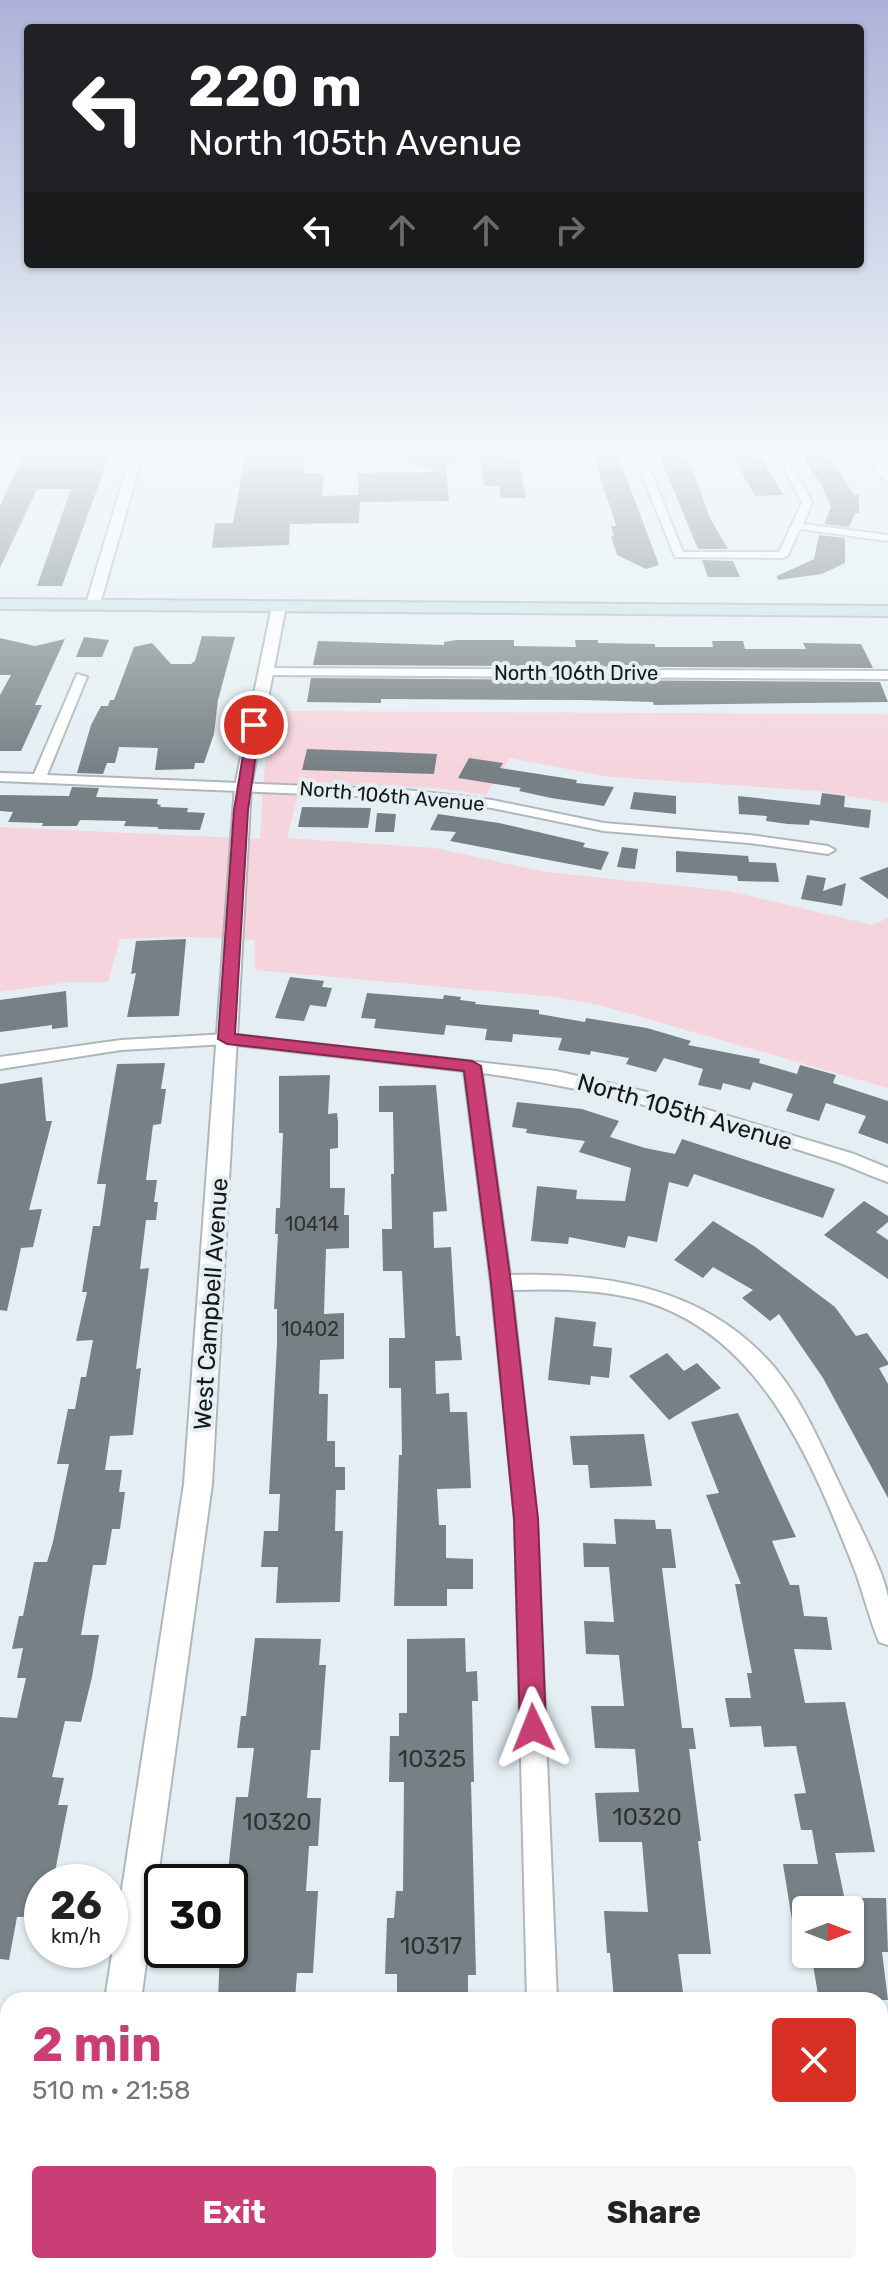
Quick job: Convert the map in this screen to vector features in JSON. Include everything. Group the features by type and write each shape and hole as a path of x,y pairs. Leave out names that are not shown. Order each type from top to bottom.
{"main road":[{"path":"0,604 888,611"}],"street":[{"path":"93,604 107,556"},
{"name":"West Campbell Avenue","path":"124,1992 204,1427 243,786 279,606"},
{"name":"North 106th Drive","path":"265,672 888,675"},
{"path":"39,778 81,677"},
{"name":"North 106th Avenue","path":"0,777 450,798 604,827 749,839 828,850"},
{"name":"North 105th Avenue","path":"0,1063 121,1045 227,1039 472,1066 556,1077 636,1095 848,1159 888,1175"},
{"path":"472,1066 501,1283 526,1519 542,1992"},
{"path":"501,1283 552,1280 618,1286 657,1296 710,1320 733,1339 766,1373 795,1415 863,1558 888,1634"}],"shaded area":[{"path":"274,711 888,714 888,803 818,791 610,777 510,758 486,795 437,788 301,783 287,838 435,848 546,872 729,891 872,925 888,918 888,1088 599,1005 554,997 255,970 255,940 185,937 120,939 108,982 71,982 0,992 0,827 260,839 264,773"}],"building":[{"path":"47,556 73,556 62,586 37,586"},
{"path":"619,556 656,556 659,565 646,569"},
{"path":"815,556 845,556 845,563 822,574 778,580 777,576"},
{"path":"702,560 733,561 740,577 708,577"},
{"path":"202,636 235,637 218,700 214,734 204,763 195,763 194,769 155,770 158,748 119,747 115,763 107,763 103,774 77,773 91,725 101,706 108,706 110,700 114,700 134,647 152,643 171,664 191,664 195,661"},
{"path":"84,637 109,640 102,657 76,657"},
{"path":"0,638 35,646 65,639 35,705 42,705 21,751 0,751 0,695 11,675 0,675"},
{"path":"514,640 514,646 576,647 575,640 655,644 655,647 713,647 712,641 743,641 745,649 806,649 803,643 861,644 873,668 313,665 318,641 444,645 444,642"},
{"path":"311,678 880,682 888,702 654,705 653,702 583,700 381,699 381,703 307,702"},
{"path":"307,749 437,754 434,774 302,770"},
{"path":"469,758 503,763 500,768 614,787 604,806 551,798 519,791 521,788 458,778"},
{"path":"72,787 99,788 96,797 158,799 160,807 188,808 187,812 205,813 200,830 124,826 126,821 80,820 77,826 42,826 43,823 8,822 13,812 0,811 0,795 69,796"},
{"path":"634,792 676,796 676,814 630,809"},
{"path":"822,793 845,796 844,807 871,810 869,828 810,820 809,825 788,824 766,821 767,816 739,814 738,796 820,805"},
{"path":"302,807 371,808 368,828 298,827"},
{"path":"377,813 396,814 394,832 375,832"},
{"path":"438,814 499,823 585,843 583,847 609,852 601,870 450,841 456,832 430,830"},
{"path":"622,847 638,849 635,869 617,867"},
{"path":"676,851 748,856 749,862 776,863 779,882 738,881 737,876 676,872"},
{"path":"888,867 888,899 859,878"},
{"path":"807,875 826,878 823,891 846,883 842,906 801,899"},
{"path":"186,939 179,1016 127,1017 136,973 131,974 136,941"},
{"path":"290,977 324,981 322,987 332,988 326,1007 310,1005 304,1021 275,1018"},
{"path":"66,991 68,1027 52,1029 52,1025 0,1032 0,1000"},
{"path":"367,993 443,999 444,995 461,997 460,1000 475,1004 539,1010 539,1014 585,1022 586,1018 647,1028 691,1041 688,1045 760,1059 759,1063 797,1074 800,1065 836,1075 833,1083 888,1101 888,1144 858,1133 866,1116 826,1103 819,1121 786,1111 793,1094 753,1082 750,1090 723,1083 721,1090 698,1085 703,1069 664,1058 656,1072 626,1064 629,1058 591,1051 590,1055 558,1050 562,1038 513,1034 512,1042 485,1040 487,1029 446,1025 444,1035 374,1028 376,1019 361,1018"},
{"path":"165,1063 161,1089 166,1089 161,1124 153,1125 146,1180 157,1180 154,1202 158,1202 156,1220 146,1220 140,1269 149,1268 136,1369 141,1368 133,1435 110,1436 105,1470 122,1470 119,1492 125,1492 120,1529 112,1529 106,1565 93,1565 81,1635 99,1635 81,1722 65,1721 52,1777 64,1778 58,1805 68,1805 57,1864 24,1864 24,1917 17,1917 9,1960 0,1959 0,1717 17,1718 26,1678 17,1678 23,1648 12,1649 19,1616 23,1616 34,1562 47,1562 53,1542 69,1464 57,1464 68,1409 75,1409 81,1377 86,1377 93,1340 76,1341 87,1292 82,1292 93,1226 100,1226 106,1184 97,1184 117,1064"},
{"path":"330,1075 328,1114 337,1113 338,1148 330,1149 330,1188 345,1188 344,1215 349,1215 349,1248 326,1249 324,1314 344,1313 344,1359 320,1360 319,1394 328,1394 327,1441 335,1441 335,1467 345,1467 345,1490 336,1490 335,1531 343,1531 340,1602 276,1603 278,1567 261,1567 264,1531 278,1531 280,1494 269,1494 277,1343 277,1309 274,1309 278,1234 275,1234 276,1208 280,1208 283,1133 279,1133 279,1076"},
{"path":"42,1077 46,1121 52,1121 29,1210 42,1209 33,1247 21,1248 7,1311 0,1310 0,1084"},
{"path":"436,1085 447,1211 433,1212 434,1248 451,1247 456,1336 460,1336 462,1360 435,1361 436,1394 449,1393 450,1412 467,1412 471,1488 437,1489 439,1525 446,1525 446,1558 473,1559 473,1589 447,1589 447,1606 394,1606 399,1455 402,1455 401,1388 389,1388 389,1338 405,1338 402,1271 383,1271 382,1229 392,1229 393,1112 379,1112 379,1086"},
{"path":"517,1102 582,1109 619,1121 610,1137 645,1148 675,1154 682,1139 835,1189 823,1218 694,1174 688,1187 669,1182 657,1242 628,1236 625,1248 569,1237 568,1244 531,1241 537,1186 577,1190 576,1199 625,1201 631,1168 579,1152 585,1141 526,1133 527,1129 512,1127"},
{"path":"864,1201 888,1216 888,1222 876,1232 888,1240 888,1279 824,1235"},
{"path":"713,1221 754,1246 835,1307 856,1336 867,1333 888,1362 888,1365 879,1368 888,1384 888,1498 823,1378 779,1314 770,1321 742,1298 753,1290 713,1267 703,1278 674,1260"},
{"path":"555,1317 596,1322 593,1346 612,1348 609,1378 591,1376 590,1385 548,1380"},
{"path":"667,1353 684,1371 697,1363 721,1388 669,1420 629,1376"},
{"path":"738,1413 796,1537 772,1541 790,1585 799,1585 804,1616 827,1617 832,1650 794,1649 805,1703 845,1702 875,1852 835,1853 844,1896 792,1896 792,1920 783,1864 818,1864 812,1830 801,1830 794,1794 806,1793 796,1746 764,1747 761,1726 730,1727 725,1698 751,1698 747,1673 752,1673 735,1584 741,1584 706,1495 719,1493 691,1422"},
{"path":"644,1434 652,1486 590,1488 588,1465 573,1465 570,1436"},
{"path":"614,1519 655,1520 656,1529 671,1529 676,1568 662,1568 682,1728 693,1728 696,1749 689,1749 711,1954 678,1954 683,1992 613,1992 610,1953 607,1953 604,1911 648,1912 642,1842 599,1842 595,1793 639,1792 635,1749 595,1748 591,1706 624,1706 619,1655 586,1654 584,1621 614,1622 609,1567 584,1567 583,1543 616,1544"},
{"path":"255,1638 321,1639 319,1665 326,1665 320,1750 311,1750 307,1798 321,1798 318,1846 309,1846 306,1891 318,1891 313,1973 297,1973 296,1992 218,1992 219,1968 248,1968 248,1864 229,1864 236,1797 248,1797 254,1748 237,1748 241,1716 246,1716"},
{"path":"465,1638 466,1672 477,1671 478,1701 472,1701 474,1782 471,1782 476,1975 468,1975 468,1992 397,1992 397,1974 385,1974 387,1918 394,1918 396,1891 403,1891 404,1782 389,1782 390,1736 399,1736 399,1713 407,1713 407,1639"},
{"path":"864,1898 886,1898 888,1952 882,1952 887,1992 818,1992 814,1968 864,1968"}],"route":[{"path":"254,725 241,810 227,1039 472,1066 521,1463 526,1519 533,1728"}]}
